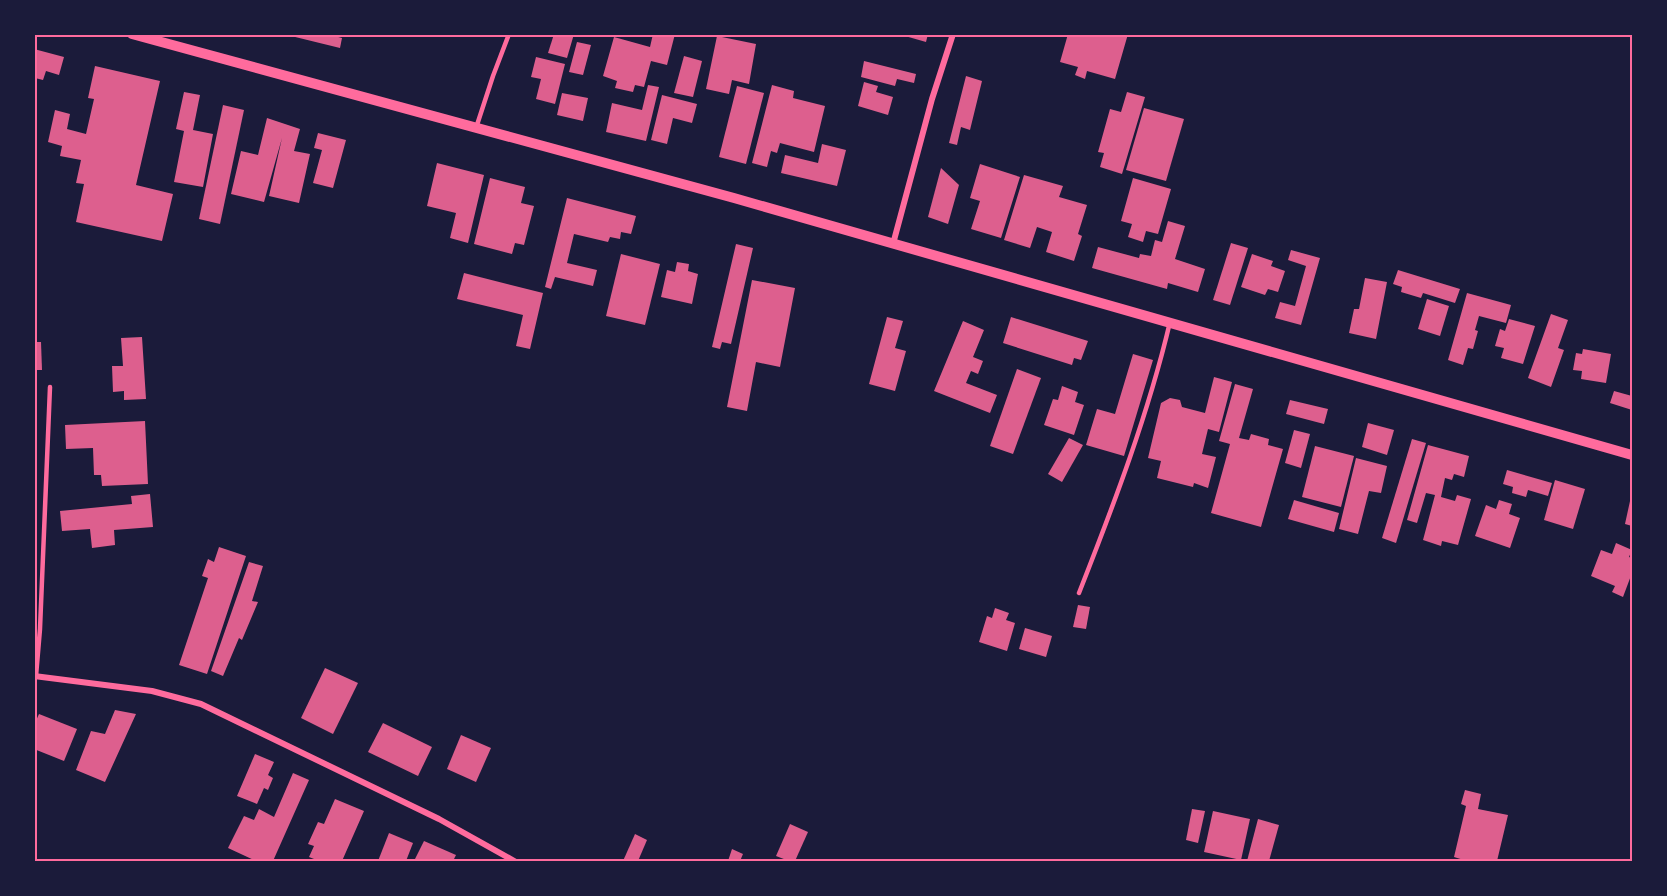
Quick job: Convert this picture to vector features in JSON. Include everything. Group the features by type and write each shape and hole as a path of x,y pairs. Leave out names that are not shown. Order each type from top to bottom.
{"street":[{"path":"132,34 735,198 1632,455"},
{"path":"893,244 932,99 953,34"},
{"path":"35,676 152,691 201,704 439,819 516,861"}],"lane":[{"path":"476,129 508,34"},
{"path":"1079,592 1136,442 1170,322"},
{"path":"35,676 40,629 50,387"}],"building":[{"path":"283,34 327,34 342,38 340,48"},
{"path":"554,34 574,34 567,58 548,53"},
{"path":"653,34 675,34 667,65 651,61 644,87 635,85 633,92 615,88 617,81 603,76 614,37 650,47"},
{"path":"898,34 928,34 926,42"},
{"path":"1068,34 1128,34 1115,79 1087,71 1085,79 1075,75 1078,67 1060,62"},
{"path":"717,36 756,44 749,84 732,80 729,94 706,89"},
{"path":"577,42 591,45 583,75 569,72"},
{"path":"34,49 64,57 59,75 46,71 43,80 35,78 37,70 34,69"},
{"path":"684,56 702,61 693,97 674,93"},
{"path":"536,57 565,64 555,104 536,99 541,79 531,77"},
{"path":"864,61 916,74 914,83 897,79 895,86 861,77"},
{"path":"95,66 160,81 136,185 173,194 162,241 76,222 84,184 76,183 81,160 60,156 62,146 48,142 55,110 70,114 67,129 86,134 94,99 88,98"},
{"path":"966,76 982,81 970,130 961,127 957,145 949,143"},
{"path":"864,82 878,86 876,92 893,97 888,115 858,106"},
{"path":"648,85 659,87 646,141 606,132 612,103 642,110"},
{"path":"772,85 794,91 793,98 825,106 814,152 780,143 777,153 771,151 767,167 752,163"},
{"path":"737,86 764,93 746,164 719,157"},
{"path":"184,92 200,95 193,130 213,134 203,187 174,182 184,131 176,129"},
{"path":"1127,92 1145,97 1122,174 1100,167 1104,153 1098,152 1110,109 1121,112"},
{"path":"562,93 588,98 583,121 557,115"},
{"path":"662,95 697,104 692,123 673,118 667,144 651,140"},
{"path":"223,105 244,110 220,224 199,219"},
{"path":"1144,108 1184,119 1166,181 1126,170"},
{"path":"267,118 300,129 294,151 310,154 299,203 269,196 282,138 264,202 231,194 241,151 258,155"},
{"path":"318,133 346,140 333,188 313,183 322,150 314,148"},
{"path":"822,144 846,150 837,186 781,173 785,155 818,163"},
{"path":"437,163 484,175 468,243 450,238 456,213 427,206"},
{"path":"980,164 1020,177 1001,238 971,229 980,201 970,198"},
{"path":"941,168 959,185 948,224 928,217"},
{"path":"1024,175 1063,186 1059,197 1087,205 1078,234 1082,236 1074,261 1046,252 1052,232 1037,227 1030,248 1004,240"},
{"path":"490,178 525,187 521,203 534,206 524,245 515,243 512,254 474,244"},
{"path":"1133,178 1171,189 1158,234 1146,231 1143,242 1128,237 1132,224 1121,221"},
{"path":"567,198 636,216 631,234 621,232 620,239 610,237 608,242 574,234 567,263 597,270 593,286 555,277 551,289 545,287"},
{"path":"1168,221 1185,226 1175,259 1205,269 1198,292 1168,283 1167,289 1092,268 1098,247 1139,258 1140,254 1151,256 1155,240 1162,242"},
{"path":"1231,243 1248,248 1230,305 1213,300"},
{"path":"736,244 753,248 731,344 722,342 720,349 712,347"},
{"path":"1291,250 1320,258 1301,325 1275,318 1280,302 1295,306 1306,266 1288,260"},
{"path":"621,254 660,264 645,325 606,316"},
{"path":"1252,254 1273,261 1271,266 1285,271 1278,292 1268,289 1265,295 1241,287"},
{"path":"677,262 689,264 688,271 698,274 692,304 661,297 667,270 675,272"},
{"path":"1398,270 1460,289 1455,303 1423,293 1421,298 1401,292 1402,287 1393,284"},
{"path":"464,273 543,293 530,349 516,346 523,315 457,299"},
{"path":"1365,278 1387,282 1376,339 1349,333 1354,309 1359,309"},
{"path":"752,280 795,288 780,367 756,362 747,411 727,407"},
{"path":"1467,293 1511,305 1506,323 1479,316 1473,349 1468,348 1463,365 1448,360"},
{"path":"1427,299 1449,306 1440,336 1418,329"},
{"path":"1551,314 1568,320 1558,348 1564,350 1551,387 1528,378"},
{"path":"887,317 903,321 895,348 906,351 895,391 869,384"},
{"path":"1011,317 1088,341 1081,360 1074,358 1072,365 1003,343"},
{"path":"1509,319 1535,326 1523,364 1501,358 1504,348 1495,346 1500,329 1505,331"},
{"path":"963,321 984,330 973,357 983,361 978,374 971,371 966,383 997,395 990,413 934,391"},
{"path":"142,337 146,399 124,400 124,391 113,392 112,366 123,366 121,338"},
{"path":"34,342 41,342 42,370 34,370"},
{"path":"1583,349 1611,354 1606,383 1581,379 1582,371 1573,370 1576,353 1582,354"},
{"path":"1133,354 1153,360 1124,456 1086,445 1097,409 1115,414"},
{"path":"1017,369 1041,378 1013,454 990,446"},
{"path":"1214,377 1232,382 1219,432 1208,429 1202,454 1216,457 1208,488 1194,483 1193,487 1157,478 1161,461 1148,458 1161,403 1170,398 1180,400 1182,407 1205,413"},
{"path":"1235,384 1253,389 1239,438 1249,440 1251,434 1269,439 1268,445 1283,449 1261,527 1211,513 1230,444 1219,441"},
{"path":"1062,386 1078,392 1075,402 1084,405 1074,435 1044,425 1053,399 1058,400"},
{"path":"1614,391 1632,396 1632,410 1610,403"},
{"path":"1290,400 1328,409 1324,424 1286,414"},
{"path":"145,421 148,484 102,486 101,475 94,475 93,448 66,449 65,425"},
{"path":"1368,423 1394,430 1387,455 1362,447"},
{"path":"1294,430 1310,434 1301,468 1285,463"},
{"path":"1069,438 1083,445 1062,482 1048,474"},
{"path":"1412,439 1426,443 1396,543 1382,538"},
{"path":"1428,445 1469,456 1464,477 1454,474 1452,480 1445,478 1441,497 1455,501 1457,495 1471,499 1458,545 1442,541 1441,546 1423,540 1435,495 1426,493 1417,523 1407,520"},
{"path":"1315,446 1354,456 1341,507 1302,497"},
{"path":"1356,458 1387,466 1381,493 1369,491 1358,534 1339,529"},
{"path":"1507,470 1552,483 1548,496 1528,490 1526,497 1512,493 1513,487 1503,484"},
{"path":"1555,480 1585,489 1573,529 1544,520"},
{"path":"150,494 153,527 114,530 115,545 92,548 90,529 62,531 60,511 132,504 131,496"},
{"path":"1294,500 1339,513 1334,532 1288,519"},
{"path":"1499,500 1512,504 1509,514 1520,518 1510,548 1475,536 1486,505 1496,509"},
{"path":"1630,501 1632,502 1632,526 1625,524"},
{"path":"1616,543 1632,550 1629,557 1632,558 1632,573 1623,597 1612,592 1615,586 1591,576 1601,550 1612,554"},
{"path":"219,547 246,556 207,674 179,665 208,578 202,576 208,559 214,562"},
{"path":"249,562 263,566 252,601 258,602 223,676 211,671"},
{"path":"1078,605 1090,607 1086,629 1073,627"},
{"path":"995,608 1009,613 1006,620 1015,623 1007,651 979,642 987,616 992,618"},
{"path":"1025,628 1052,636 1046,657 1019,649"},
{"path":"325,668 358,683 333,734 301,718"},
{"path":"115,710 136,714 105,782 76,770 91,731 105,734"},
{"path":"39,714 77,729 64,761 34,749 34,725"},
{"path":"383,723 432,747 418,776 368,752"},
{"path":"461,735 491,748 476,782 447,769"},
{"path":"255,754 274,762 268,775 273,778 268,790 264,788 257,804 237,796"},
{"path":"293,773 309,780 273,861 256,861 228,848 244,816 254,820 259,809 274,817"},
{"path":"1465,790 1481,794 1478,809 1508,815 1497,861 1467,861 1454,857 1466,806 1461,804"},
{"path":"335,799 364,811 342,861 319,861 309,857 314,846 308,844 318,822 324,824"},
{"path":"1192,809 1205,811 1198,843 1186,840"},
{"path":"1213,811 1250,819 1241,860 1204,852"},
{"path":"1258,819 1279,825 1269,861 1247,861"},
{"path":"790,824 808,832 795,861 776,856"},
{"path":"389,833 413,843 406,861 378,861"},
{"path":"635,834 647,840 638,861 623,861"},
{"path":"424,841 456,855 453,861 414,861"},
{"path":"732,849 743,854 740,861 728,861"}]}
